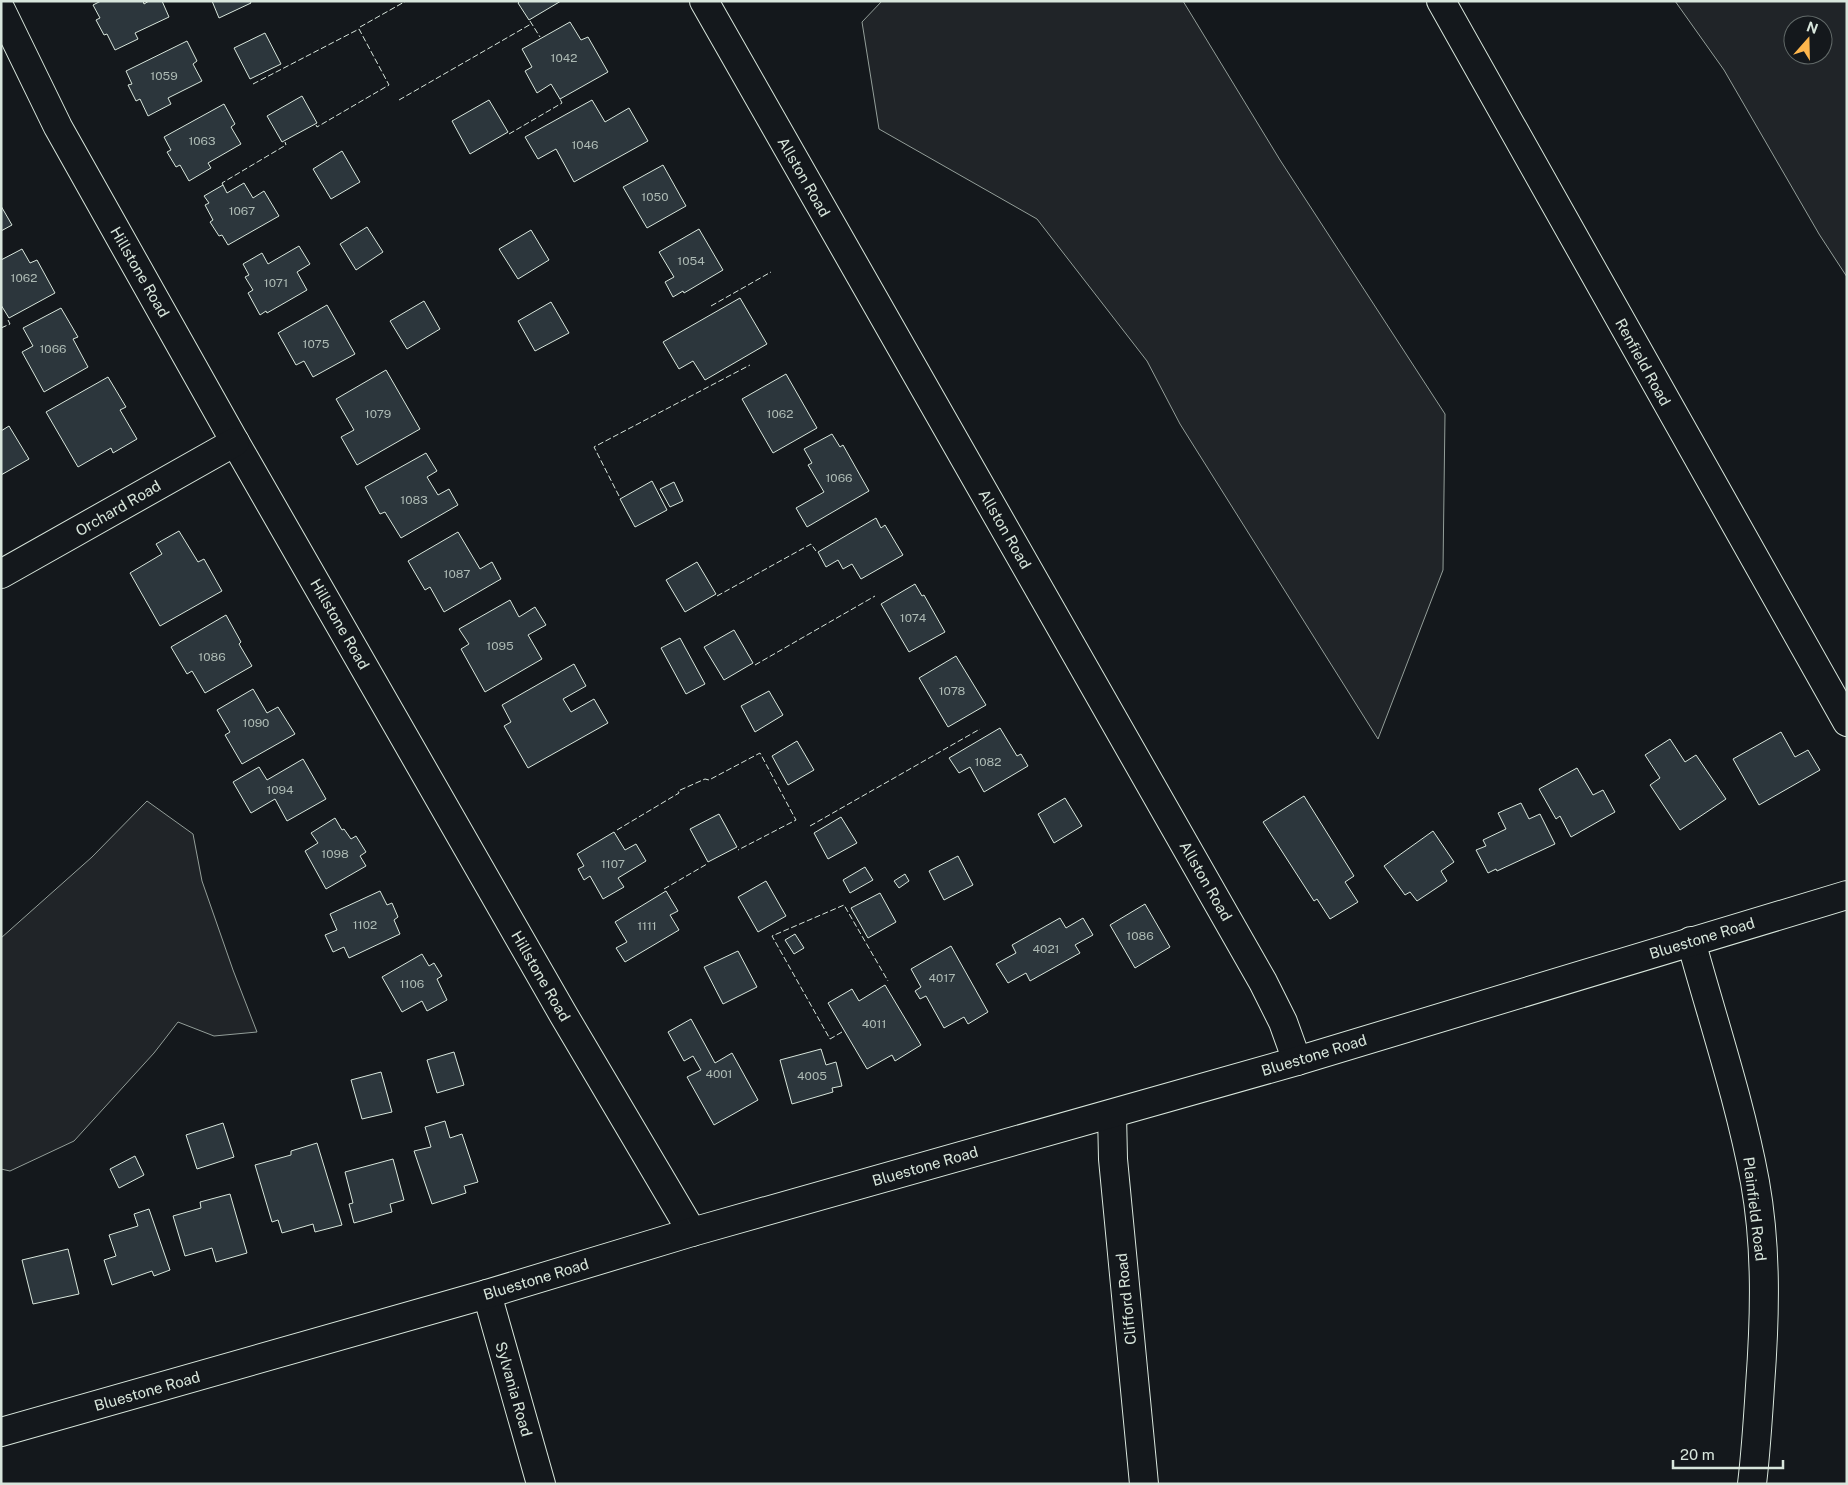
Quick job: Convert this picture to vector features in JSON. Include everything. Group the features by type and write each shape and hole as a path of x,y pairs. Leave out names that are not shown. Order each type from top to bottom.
{"street":[{"name":"Allston Road","path":"704,1 1263,982 1283,1022 1297,1061"},
{"name":"Renfield Road","path":"1441,1 1847,722"},
{"name":"Hillstone Road","path":"1,10 58,127 235,442 562,1014 692,1232"},
{"name":"Orchard Road","path":"1,574 235,442"},
{"name":"Bluestone Road","path":"1,1432 487,1294 692,1232 1297,1061 1847,896"},
{"name":"Plainfield Road","path":"1690,942 1739,1114 1755,1184 1760,1225 1764,1302 1762,1356 1752,1484"},
{"name":"Clifford Road","path":"1112,1114 1113,1159 1144,1484"},
{"name":"Sylvania Road","path":"487,1294 541,1484"}],"shaded area":[{"path":"882,1 1183,1 1280,160 1445,414 1443,570 1378,739 1180,424 1147,361 1037,219 879,129 862,22"},
{"path":"1675,1 1847,1 1847,277 1819,234 1724,70"},
{"path":"147,801 193,834 202,881 257,1032 214,1036 178,1022 154,1053 74,1141 10,1171 1,1169 1,938 92,857"}],"building":[{"path":"101,1 143,1 144,4 149,1 162,1 169,17 135,33 138,39 115,50 107,34 104,35 96,20 100,18 93,5"},
{"path":"212,1 250,1 251,3 219,18"},
{"path":"520,1 561,1 529,20 518,3"},
{"path":"570,22 581,40 588,37 608,72 560,99 551,84 537,93 525,71 532,67 522,49"},
{"path":"265,33 281,64 250,79 234,48"},
{"path":"187,41 197,61 193,64 202,81 168,98 171,104 148,116 140,99 136,101 128,85 132,84 126,71"},
{"path":"302,96 317,123 282,142 267,116"},
{"path":"489,100 508,132 470,154 452,121"},
{"path":"592,100 605,122 629,108 648,141 574,182 556,149 538,159 525,137"},
{"path":"224,104 235,124 231,127 241,144 208,163 211,168 189,181 180,165 176,167 167,152 171,150 164,137"},
{"path":"342,151 360,182 331,199 313,169"},
{"path":"663,165 686,206 647,228 623,187"},
{"path":"244,183 253,198 264,191 279,216 228,245 222,235 219,236 210,222 213,220 205,205 209,203 204,196 223,185 227,193"},
{"path":"1,206 12,225 1,231"},
{"path":"367,227 383,252 356,270 340,244"},
{"path":"699,229 723,270 684,293 683,291 673,297 665,282 674,277 659,252"},
{"path":"531,230 549,260 518,279 499,249"},
{"path":"299,246 310,264 297,272 307,290 267,313 266,311 260,315 248,293 253,290 245,277 249,275 243,264 262,253 268,264"},
{"path":"22,249 30,263 37,260 55,293 9,318 1,305 1,260"},
{"path":"740,298 767,344 705,380 693,361 679,369 663,342"},
{"path":"424,301 440,329 407,349 390,321"},
{"path":"551,302 569,333 535,351 518,321"},
{"path":"327,305 355,354 313,377 304,361 296,365 278,333"},
{"path":"61,308 78,337 73,339 88,367 44,392 22,352 33,346 23,328"},
{"path":"386,370 420,429 357,465 341,437 354,430 336,399"},
{"path":"786,374 817,428 773,453 742,399"},
{"path":"108,377 126,407 120,410 137,439 113,453 111,448 78,467 46,412"},
{"path":"9,426 29,459 1,475 1,431"},
{"path":"832,434 840,447 843,445 869,491 807,527 796,508 824,492 808,465 812,463 804,449"},
{"path":"426,453 437,471 427,477 438,495 449,489 458,505 401,538 385,512 380,514 365,487"},
{"path":"652,481 667,510 635,527 620,499"},
{"path":"674,482 683,501 670,507 660,489"},
{"path":"876,518 881,528 885,525 903,555 861,579 852,564 843,569 838,560 826,567 818,552"},
{"path":"179,531 198,562 204,559 222,591 160,626 130,573 162,554 156,544"},
{"path":"458,532 480,569 492,562 501,579 444,612 430,587 425,590 408,561"},
{"path":"697,562 716,594 685,612 666,580"},
{"path":"915,584 922,596 924,595 945,632 909,652 881,604"},
{"path":"510,600 519,617 535,607 546,625 528,635 542,659 485,692 461,649 469,644 459,629"},
{"path":"226,615 241,642 239,644 252,666 205,693 192,671 187,674 171,647"},
{"path":"734,630 753,663 724,680 704,647"},
{"path":"680,638 705,684 686,694 661,648"},
{"path":"956,656 986,705 948,727 919,678"},
{"path":"574,664 586,686 563,699 571,712 594,699 608,723 528,768 504,726 511,722 502,705"},
{"path":"253,689 267,713 278,707 295,734 242,764 225,735 230,732 217,710"},
{"path":"769,691 783,715 755,732 741,706"},
{"path":"1000,728 1017,756 1021,754 1028,766 984,792 970,767 959,773 949,758"},
{"path":"1781,732 1795,757 1808,750 1820,770 1759,805 1733,759"},
{"path":"1670,739 1685,762 1696,755 1726,799 1680,830 1650,785 1660,778 1645,755"},
{"path":"797,741 814,770 788,785 772,756"},
{"path":"303,759 326,799 287,821 275,799 251,813 233,782 259,767 267,780"},
{"path":"1577,768 1593,795 1603,790 1615,812 1571,837 1560,816 1556,819 1539,789"},
{"path":"1304,796 1354,876 1345,882 1358,902 1330,919 1317,899 1314,901 1263,822"},
{"path":"1065,798 1082,826 1054,843 1038,814"},
{"path":"1521,803 1529,819 1540,814 1555,844 1497,871 1496,869 1488,873 1476,850 1486,846 1483,840 1506,829 1498,813"},
{"path":"719,814 737,847 708,862 690,829"},
{"path":"841,817 857,843 828,859 814,833"},
{"path":"335,818 342,830 344,829 351,839 356,836 366,852 360,856 366,866 326,889 305,851 318,843 311,833"},
{"path":"1433,831 1454,862 1441,871 1447,881 1417,901 1410,892 1405,895 1384,866"},
{"path":"614,832 625,850 636,844 646,861 618,878 624,887 603,899 590,876 584,880 578,869 584,866 577,854"},
{"path":"958,856 973,885 944,900 929,871"},
{"path":"865,867 873,880 850,893 843,880"},
{"path":"905,874 909,881 899,888 894,881"},
{"path":"766,881 786,916 758,932 738,897"},
{"path":"380,891 387,905 392,903 398,917 394,920 400,934 349,958 344,947 333,952 325,935 337,930 330,914"},
{"path":"666,891 678,911 670,915 679,930 625,962 616,948 627,942 615,922"},
{"path":"880,893 896,922 868,938 851,908"},
{"path":"1145,904 1170,947 1135,968 1110,925"},
{"path":"1060,918 1066,928 1083,918 1093,935 1075,945 1080,953 1030,981 1026,973 1008,983 996,964 1016,953 1012,945"},
{"path":"795,934 804,948 794,954 785,940"},
{"path":"951,946 988,1012 968,1024 964,1017 944,1028 926,996 920,999 915,991 921,987 911,969"},
{"path":"738,951 757,987 723,1004 704,967"},
{"path":"422,954 429,966 434,963 442,976 437,979 447,1000 427,1011 422,1001 402,1012 382,977"},
{"path":"885,985 921,1045 895,1061 892,1055 867,1069 828,1003 852,989 859,1001"},
{"path":"691,1019 715,1063 732,1053 758,1100 714,1125 687,1077 701,1070 693,1056 684,1061 668,1032"},
{"path":"821,1049 826,1065 836,1062 842,1086 832,1088 833,1092 792,1104 780,1060"},
{"path":"454,1052 464,1085 437,1093 427,1060"},
{"path":"381,1072 392,1112 362,1119 351,1080"},
{"path":"445,1121 450,1138 462,1134 478,1182 464,1186 466,1193 432,1204 414,1151 431,1147 425,1127"},
{"path":"223,1123 234,1157 197,1169 186,1135"},
{"path":"317,1143 342,1225 315,1232 313,1224 282,1233 278,1220 272,1222 255,1165 291,1155 291,1151"},
{"path":"135,1156 144,1175 119,1188 110,1169"},
{"path":"393,1159 404,1200 390,1204 392,1212 354,1223 349,1204 353,1203 345,1172"},
{"path":"230,1194 247,1253 216,1262 212,1248 185,1256 173,1216 201,1208 200,1202"},
{"path":"149,1209 170,1270 154,1276 152,1271 112,1285 104,1260 116,1256 109,1235 138,1226 134,1214"},
{"path":"68,1249 79,1294 33,1304 22,1260"}],"fence":[{"path":"360,27 406,1"},
{"path":"530,21 540,37"},
{"path":"399,100 531,24"},
{"path":"253,84 359,29 389,85 317,127 316,125"},
{"path":"509,134 562,103 560,99"},
{"path":"223,185 222,183 286,145 285,142"},
{"path":"711,306 771,272"},
{"path":"1,328 10,324 8,320"},
{"path":"619,496 594,447 750,365"},
{"path":"717,596 811,544 816,551"},
{"path":"755,665 875,596"},
{"path":"810,826 980,729"},
{"path":"617,830 679,793 678,791 705,779 709,780 760,753 796,820 738,850"},
{"path":"664,889 707,864"},
{"path":"842,1032 830,1039 772,936 844,905 888,981"}]}
